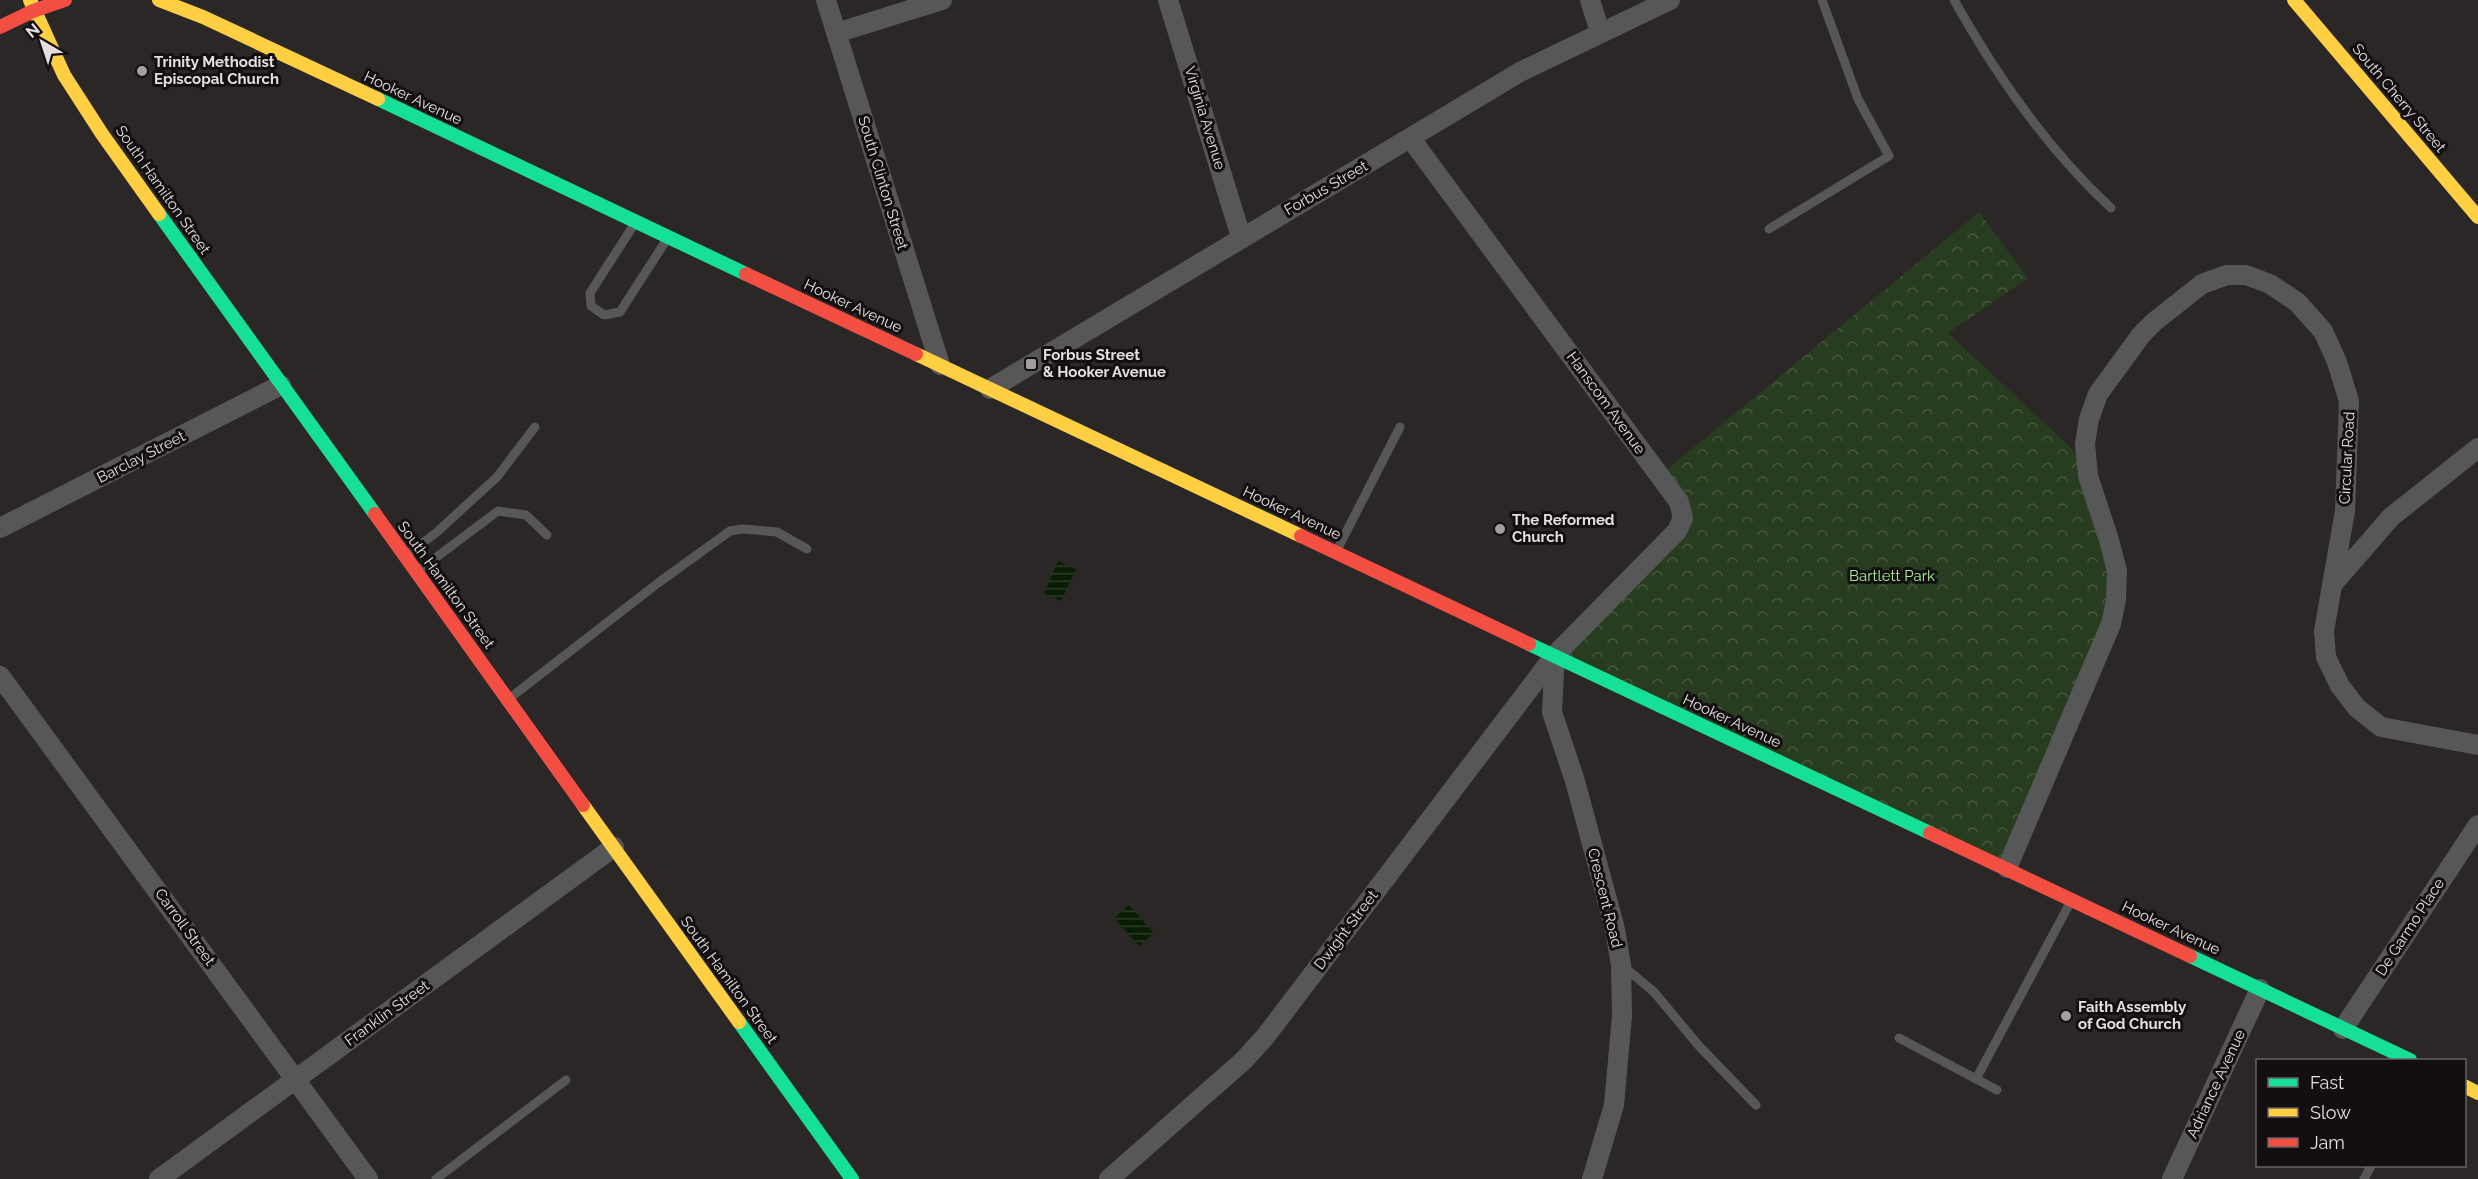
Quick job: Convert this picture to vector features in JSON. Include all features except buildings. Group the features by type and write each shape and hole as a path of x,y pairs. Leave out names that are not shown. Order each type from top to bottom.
{"street":[{"path":"0,27 31,5 65,0"},
{"name":"Hooker Avenue","path":"159,0 202,16 2007,868 2405,1059"},
{"name":"South Clinton Street","path":"826,0 940,365"},
{"path":"836,33 942,0"},
{"name":"Virginia Avenue","path":"1168,0 1241,237"},
{"path":"1590,0 1600,32"},
{"name":"Forbus Street","path":"990,388 1520,72 1670,0"},
{"name":"South Cherry Street","path":"2294,0 2478,217"},
{"name":"South Hamilton Street","path":"31,5 64,75 102,134 852,1179"},
{"name":"Hanscom Avenue","path":"1412,138 1679,502 1683,518 1677,531 1555,655"},
{"name":"Circular Road","path":"2007,868 2110,624 2116,600 2116,571 2109,540 2088,476 2085,444 2089,419 2098,394 2140,335 2154,322 2202,284 2227,275 2246,275 2270,284 2297,302 2323,331 2337,362 2349,401 2345,511 2324,631 2326,657 2340,686 2357,708 2381,728 2478,745"},
{"name":"Barclay Street","path":"0,528 281,386"},
{"path":"2331,586 2391,517 2478,448"},
{"name":"Crescent Road","path":"1555,655 1552,712 1575,781 1615,929 1621,965 1622,1016 1614,1105 1592,1179"},
{"name":"Dwight Street","path":"1109,1179 1243,1060 1265,1037 1555,655"},
{"name":"Carroll Street","path":"0,676 368,1179"},
{"name":"De Garmo Place","path":"2343,1029 2478,825"},
{"name":"Franklin Street","path":"159,1179 614,847"},
{"name":"Adriance Avenue","path":"2172,1179 2260,988"}],"lane":[{"path":"1769,229 1889,156 1857,99 1822,0"},
{"path":"1954,0 2000,77 2085,184 2111,208"},
{"path":"636,222 590,293 591,306 604,315 620,312 669,237"},
{"path":"405,557 437,532 497,477 535,427"},
{"path":"1336,552 1400,427"},
{"path":"416,572 498,510 526,515 547,535"},
{"path":"508,700 658,583 730,531 743,529 777,532 807,549"},
{"path":"1976,1079 2072,899"},
{"path":"1621,965 1654,992 1699,1046 1756,1105"},
{"path":"1899,1038 1997,1090"},
{"path":"436,1179 566,1080"}],"green space":[{"name":"Bartlett Park","path":"1979,212 2028,278 1948,333 2087,463 2116,587 2007,868 1555,655 1683,518 1659,476"}],"shaded area":[{"path":"1058,561 1076,569 1061,601 1044,593"},
{"path":"1129,905 1154,933 1139,946 1114,918"}],"traffic: fast":[{"path":"378,99 746,274"},
{"path":"159,214 375,514"},
{"path":"1529,644 1930,833"},
{"path":"2190,956 2408,1059"},
{"path":"739,1022 852,1179"}],"traffic: slow":[{"path":"30,0 64,75 102,134 159,214"},
{"path":"159,0 203,17 378,99"},
{"path":"2294,0 2478,217"},
{"path":"916,354 1301,536"},
{"path":"583,805 739,1022"},
{"path":"2466,1087 2478,1093"}],"traffic: jam":[{"path":"0,27 33,11 65,0"},
{"path":"746,274 916,354"},
{"path":"375,514 583,805"},
{"path":"1301,536 1529,644"},
{"path":"1930,833 2190,956"}],"place":[{"name":"Trinity Methodist Episcopal Church","path":"142,71"},
{"name":"Forbus Street & Hooker Avenue","path":"1031,364"},
{"name":"The Reformed Church","path":"1500,529"},
{"name":"Faith Assembly of God Church","path":"2066,1016"}]}
